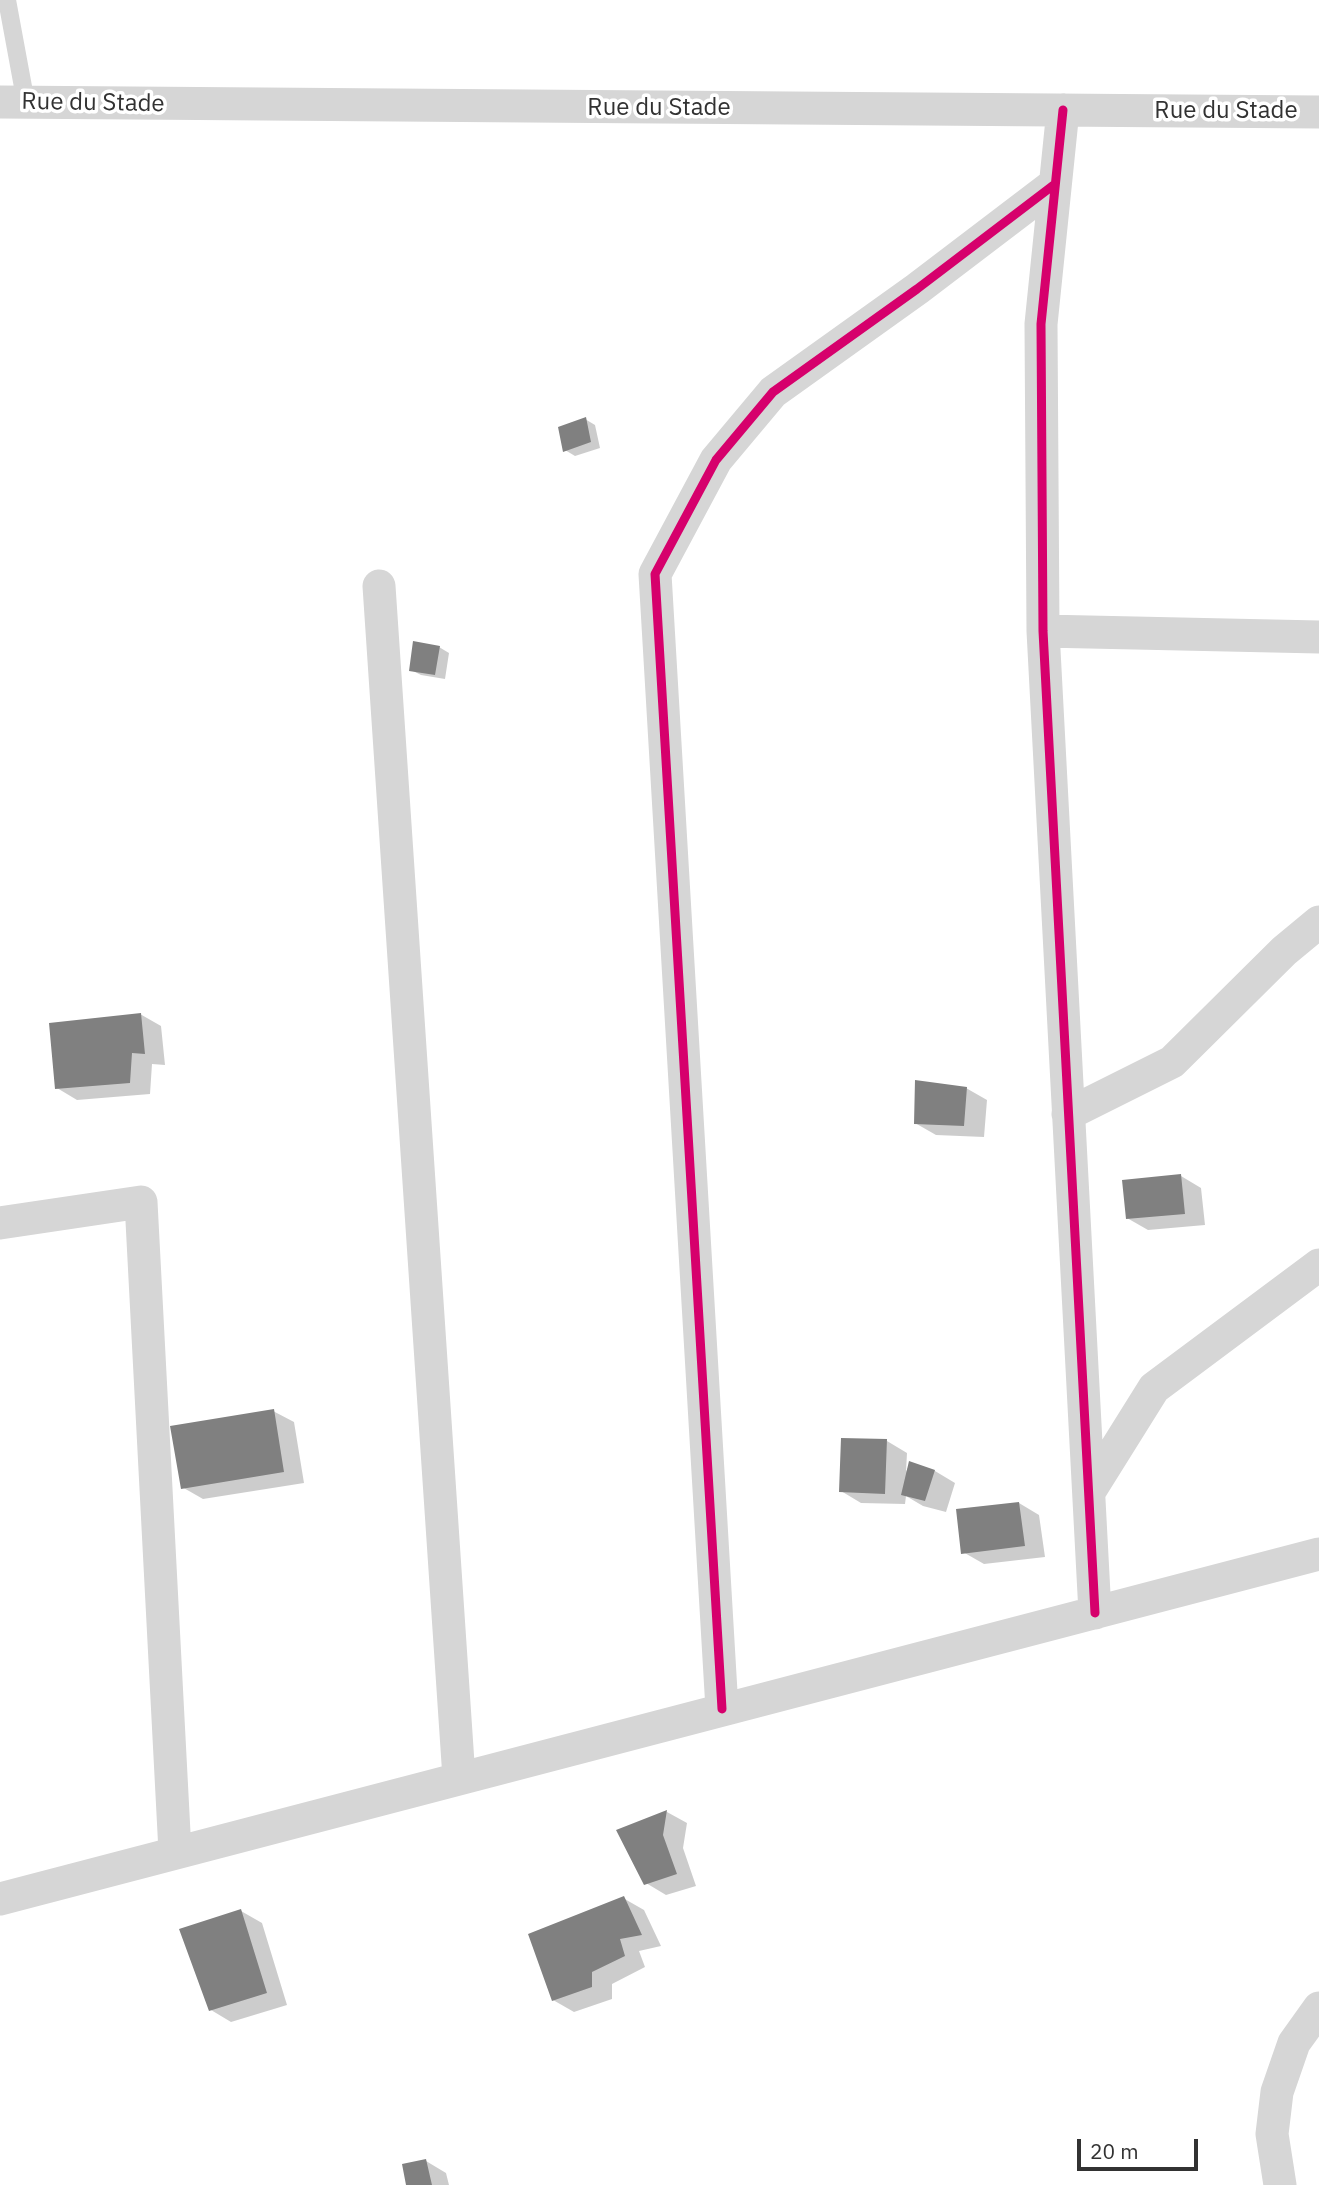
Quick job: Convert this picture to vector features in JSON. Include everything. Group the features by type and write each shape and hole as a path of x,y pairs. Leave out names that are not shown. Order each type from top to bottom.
{"street":[{"name":"Rue du Stade","path":"9,106 1319,112"},
{"path":"1063,110 1041,324 1043,631 1096,1613"},
{"path":"722,1709 655,574 716,460 772,392 917,289 1055,184"},
{"path":"379,586 459,1778"},
{"path":"1043,631 1319,637"},
{"path":"1069,1114 1172,1062 1284,951 1319,922"},
{"path":"0,1223 141,1202 175,1852"},
{"path":"1089,1492 1154,1388 1319,1265"},
{"path":"0,1899 1319,1555"},
{"path":"1280,2185 1272,2134 1277,2092 1294,2042 1319,2008"}],"lane":[{"path":"7,0 9,106"}],"building":[{"path":"586,417 591,442 563,452 558,427"},
{"path":"413,641 440,646 435,675 409,671"},
{"path":"141,1013 145,1054 132,1053 130,1083 55,1089 49,1023"},
{"path":"915,1080 967,1087 964,1126 914,1124"},
{"path":"1181,1174 1185,1214 1126,1219 1122,1180"},
{"path":"274,1409 284,1472 181,1489 170,1426"},
{"path":"841,1438 887,1439 885,1494 839,1492"},
{"path":"909,1461 935,1470 925,1501 901,1495"},
{"path":"1019,1502 1025,1546 961,1554 956,1509"},
{"path":"667,1810 663,1835 677,1874 644,1885 616,1830"},
{"path":"624,1896 642,1935 620,1939 625,1956 592,1972 592,1987 552,2001 528,1934"},
{"path":"241,1909 267,1993 209,2011 179,1929"},
{"path":"426,2159 432,2185 406,2185 402,2164"}],"cycle path":[{"path":"1063,110 1041,324 1043,631 1095,1613"},
{"path":"722,1709 655,574 716,460 773,392 917,289 1055,184"}]}
